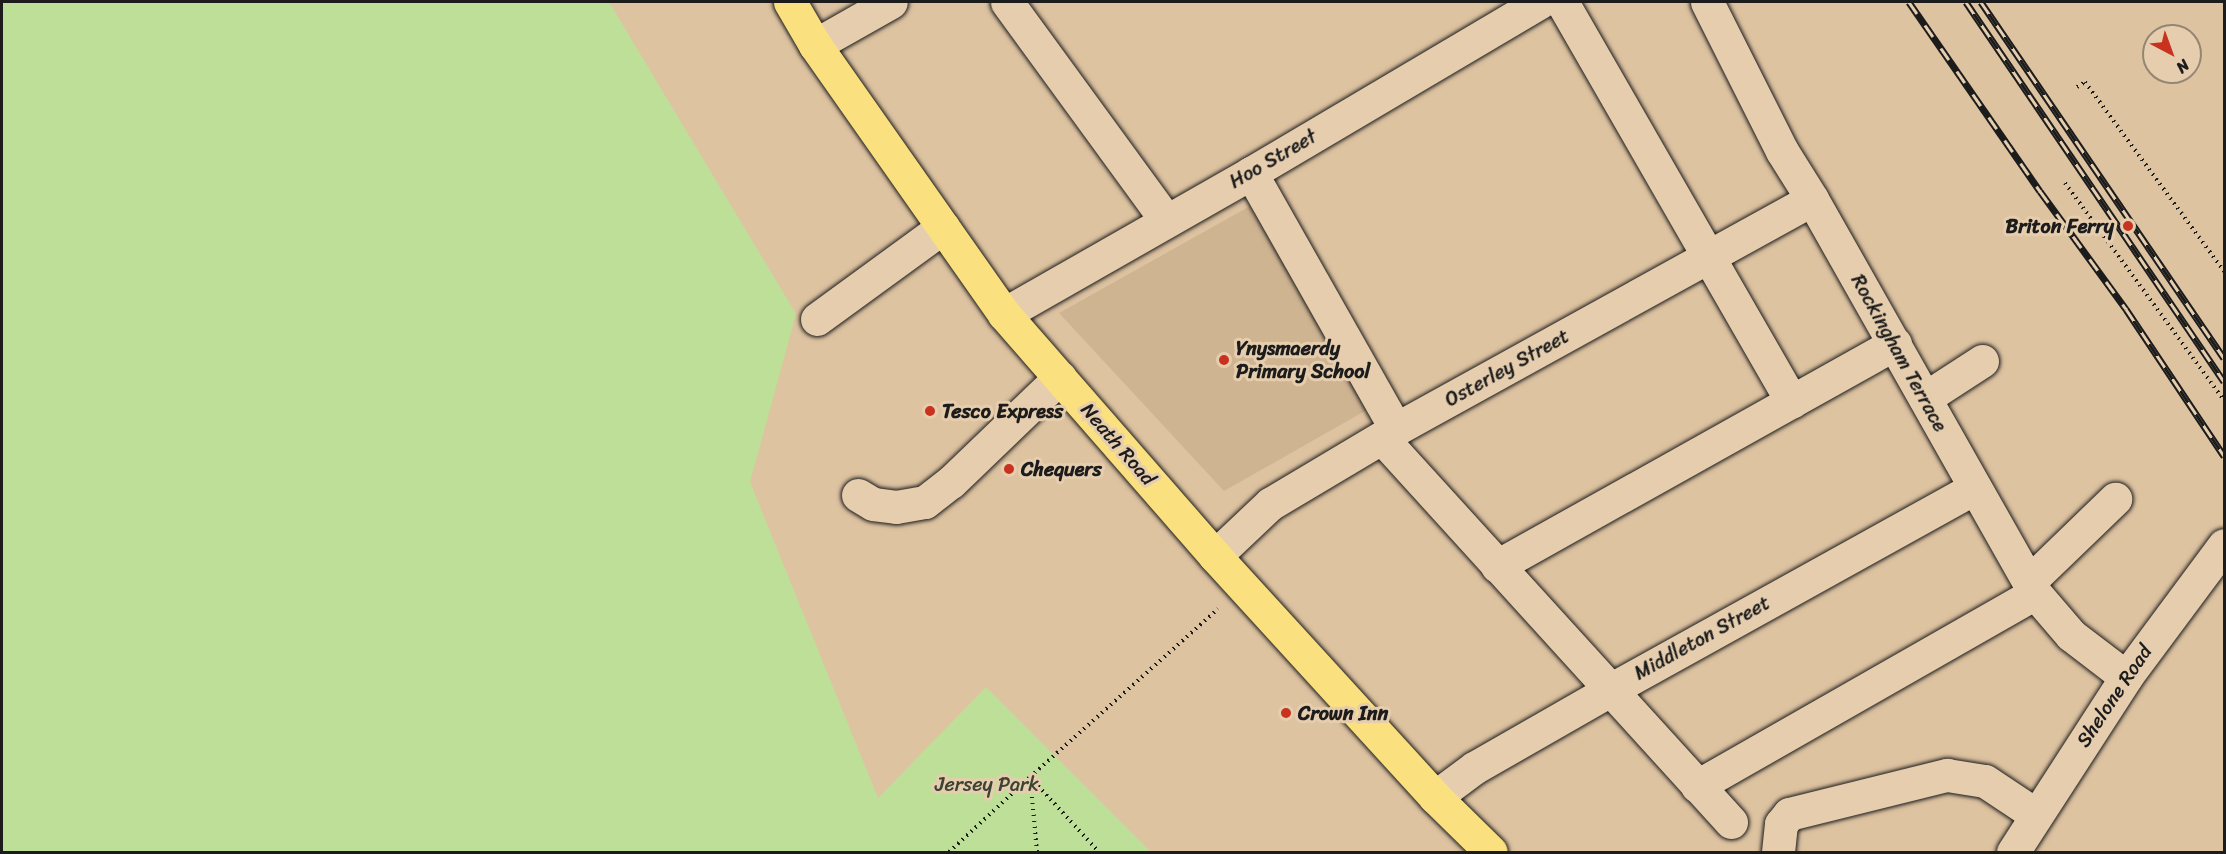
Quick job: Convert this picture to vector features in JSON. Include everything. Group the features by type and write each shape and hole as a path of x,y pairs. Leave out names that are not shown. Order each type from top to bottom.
{"main road":[{"name":"Neath Road","path":"790,2 814,45 1005,314 1215,556 1435,797 1491,852"}],"street":[{"path":"814,45 891,2"},
{"path":"1007,2 1166,220"},
{"name":"Hoo Street","path":"1005,314 1251,173 1540,2"},
{"path":"1562,2 1707,258 1792,402"},
{"name":"Rockingham Terrace","path":"1707,2 1782,152 1812,199 2032,587 2071,635 2126,677"},
{"path":"1251,173 1389,434 1497,566 1731,822"},
{"name":"Osterley Street","path":"1215,556 1270,504 1389,434 1812,199"},
{"path":"817,319 943,227"},
{"path":"1497,566 1895,344"},
{"path":"1925,398 1982,361"},
{"path":"858,495 873,504 896,507 925,502 951,482 1060,377"},
{"name":"Middleton Street","path":"1435,797 1474,768 1610,690 1975,488"},
{"path":"1697,786 2032,587 2115,499"},
{"name":"Shelone Road","path":"2013,852 2126,677 2224,545"},
{"path":"1778,852 1781,824 1789,814 1947,775 1985,781 2036,815"}],"path":[{"path":"2077,87 2085,82 2224,271"},
{"path":"2065,183 2224,400"},
{"path":"949,852 1243,586"},
{"path":"1030,777 1037,852"},
{"path":"1030,777 1099,852"}],"shaded area":[{"name":"Ynysmaerdy Primary School","path":"1259,201 1372,407 1224,491 1059,313"}],"green space":[{"name":"Jersey Park","path":"2,2 609,2 796,314 750,482 878,798 986,687 1151,852 2,852"}],"railway":[{"path":"1909,2 2040,191 2126,309 2224,456"},
{"path":"1966,2 2224,382"},
{"path":"1981,2 2224,358"}],"place":[{"name":"Briton Ferry","path":"2128,226"},
{"name":"Ynysmaerdy Primary School","path":"1224,360"},
{"name":"Tesco Express","path":"930,411"},
{"name":"Chequers","path":"1009,469"},
{"name":"Crown Inn","path":"1286,713"}]}
